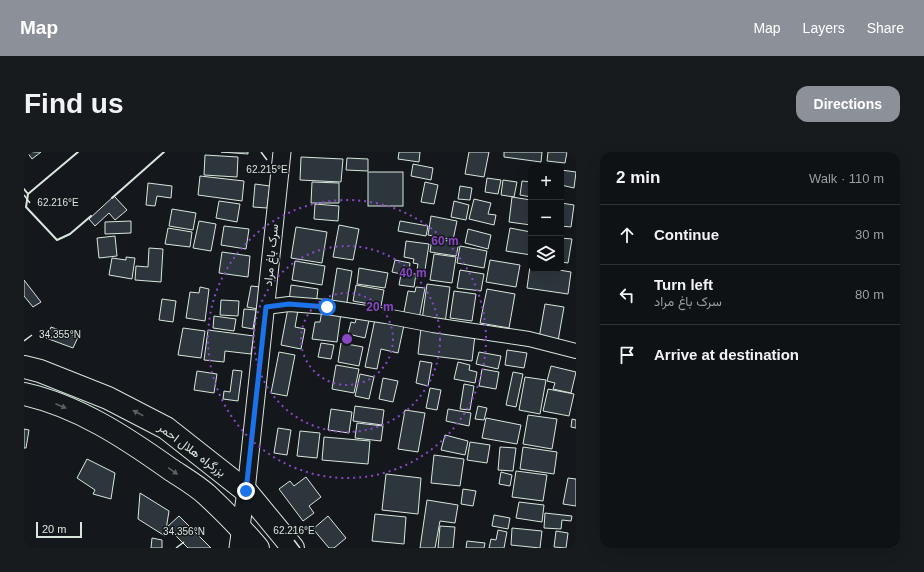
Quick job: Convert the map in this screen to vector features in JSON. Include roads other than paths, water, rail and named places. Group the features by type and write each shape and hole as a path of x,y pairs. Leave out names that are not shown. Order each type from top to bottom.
{"highway":[{"name":"بزرگراه هلال احمر","path":"24,367 40,371 108,398 166,428 246,491 293,548"},
{"path":"24,394 42,398 96,421 151,455 206,494 239,538 258,548"}],"street":[{"name":"سرک باغ مراد","path":"239,538 246,491 282,152"},
{"path":"266,307 289,304 327,307 433,325 529,338 576,352"}]}
